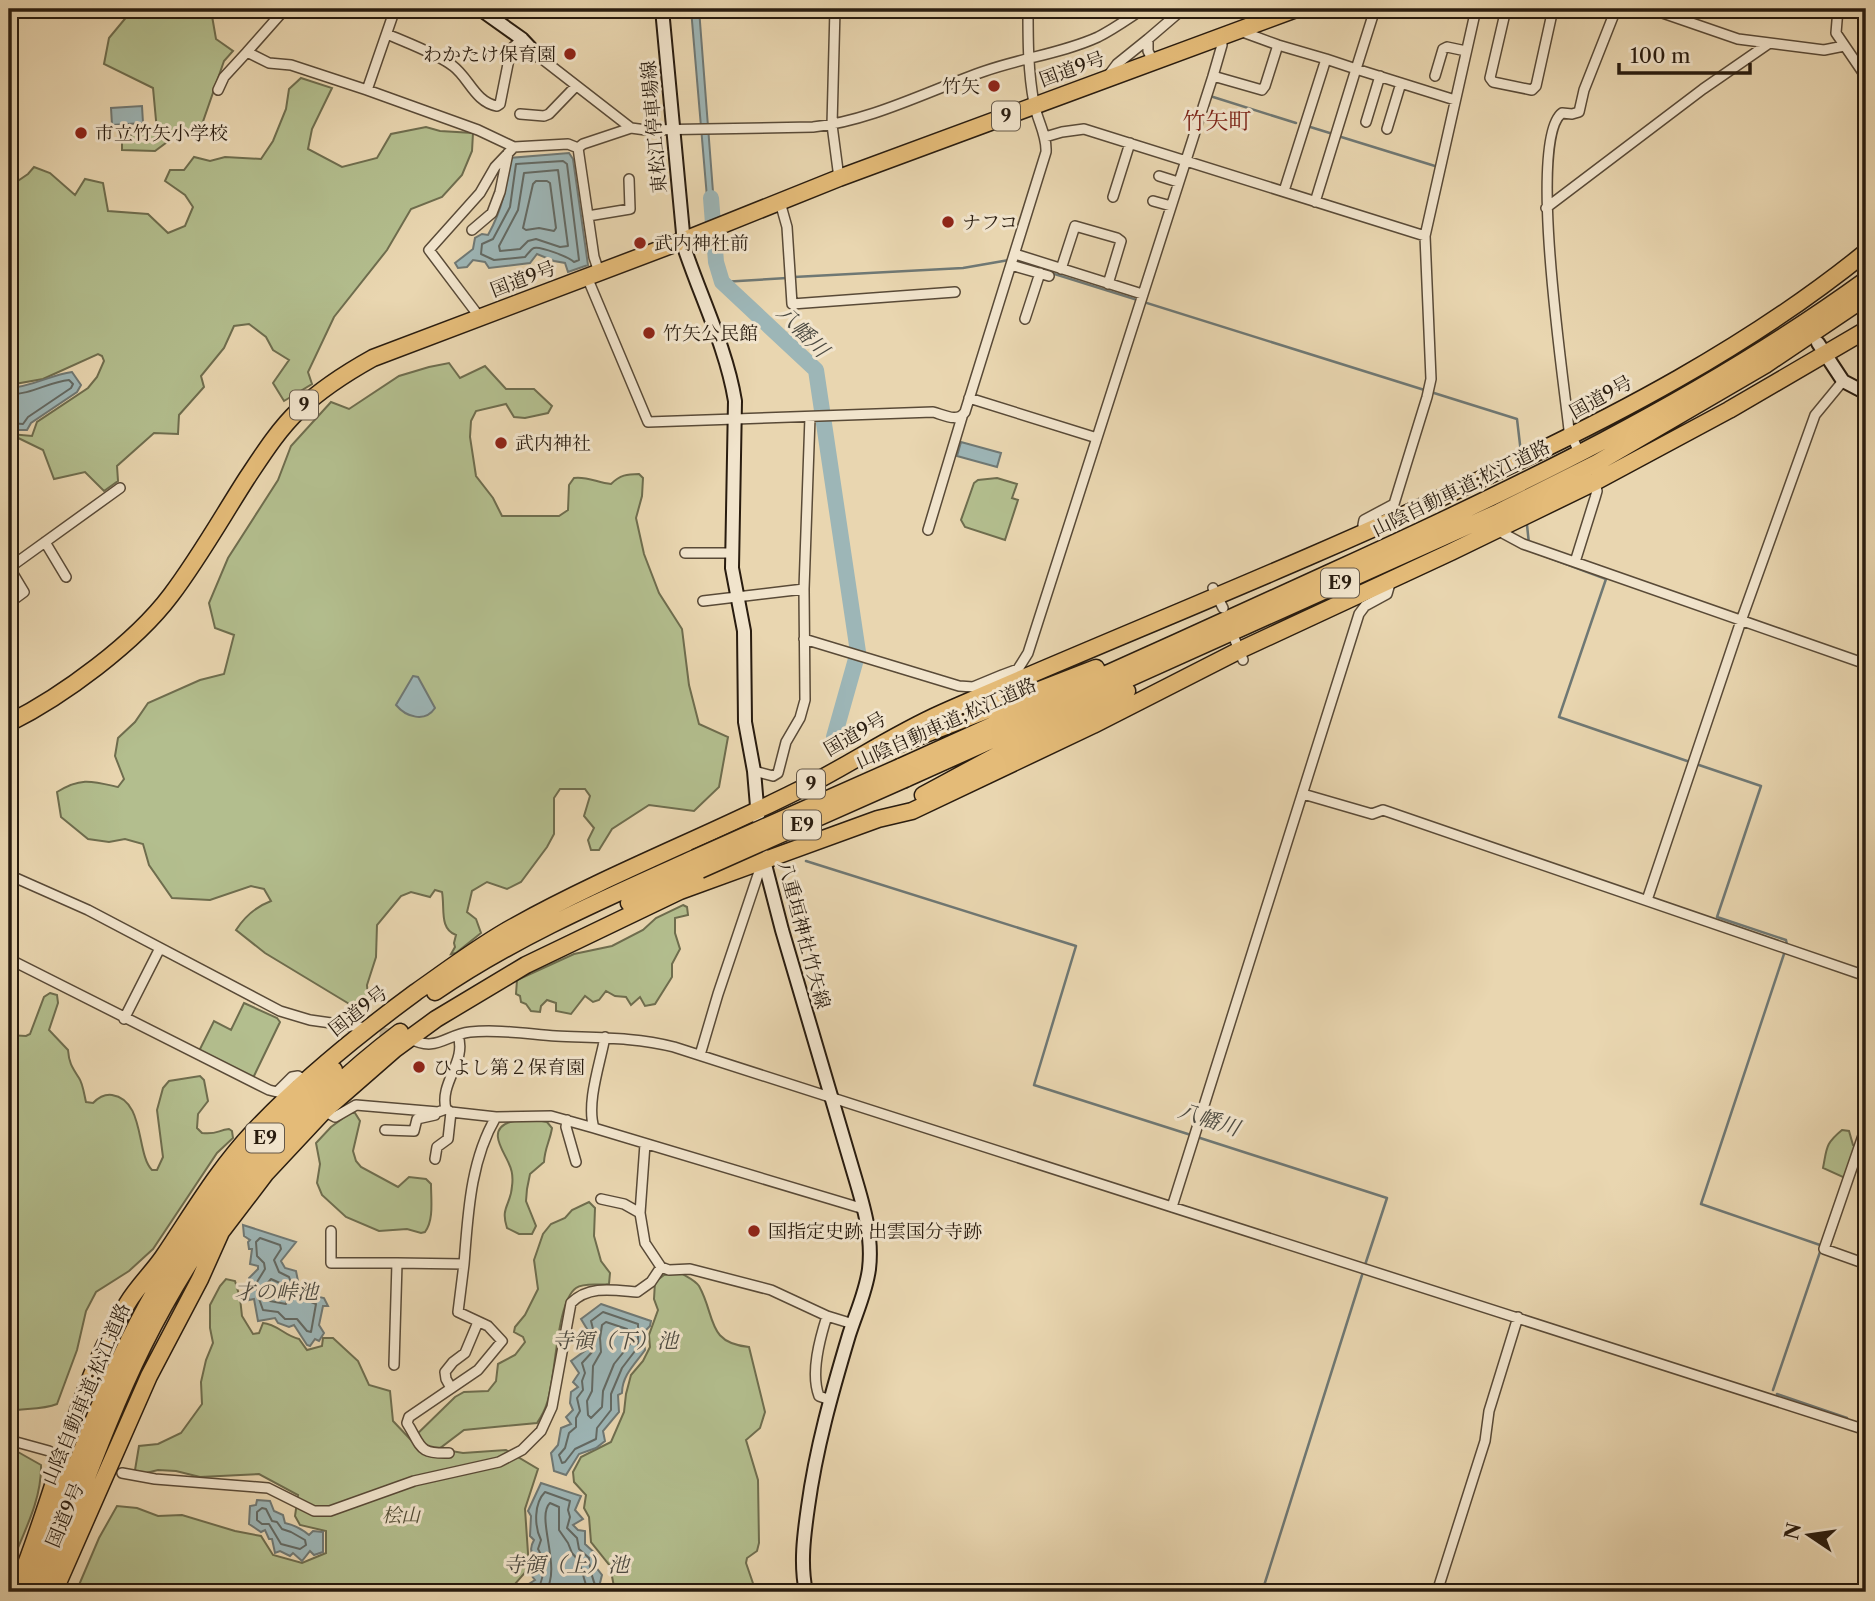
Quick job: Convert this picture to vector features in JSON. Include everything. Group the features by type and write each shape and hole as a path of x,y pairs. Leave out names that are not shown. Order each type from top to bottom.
{"highway":[{"name":"国道9号","path":"9,723 85,674 140,631 171,595 273,439 297,411 324,387 373,358 682,241 839,178 1296,9"},
{"name":"国道9号","path":"15,1592 36,1542 89,1384 130,1299 162,1259 221,1170 252,1133 305,1081 367,1028 472,952 517,925 800,790 912,726 1004,680 1218,598 1367,536 1575,442 1730,348 1797,312 1866,252"},
{"name":"山陰自動車道;松江道路","path":"902,773 1489,500 1590,449 1675,403 1757,353 1866,280"},
{"name":"山陰自動車道;松江道路","path":"27,1592 45,1584 119,1398 166,1302 249,1176 281,1139 331,1090 383,1045 454,995 698,864 1252,623 1499,512 1597,463 1765,365 1866,297"},
{"path":"45,1584 124,1407 172,1314 221,1232 266,1173 324,1111 409,1038 472,996 572,942 680,891 878,819 912,811 1093,725 1239,650 1497,530 1594,480 1821,349 1866,330"},
{"path":"828,773 1130,655 1265,597 1307,583"},
{"path":"878,819 1001,753 1158,675 1252,623"},
{"path":"45,1584 100,1379 134,1308 162,1259"}],"main road":[{"path":"480,9 522,39 537,55"},
{"name":"東松江停車場線","path":"662,9 682,241"},
{"name":"八重垣神社竹矢線","path":"682,241 730,375 736,420 732,553 736,596 744,631 745,722 754,771 763,860 864,1209 870,1247 870,1267 865,1289 830,1400 815,1461 804,1539 806,1592"},
{"path":"1821,349 1843,381 1866,393"}],"street":[{"path":"218,90 224,77 285,9"},
{"path":"367,90 395,9"},
{"path":"835,9 832,125 839,178"},
{"path":"928,530 1046,152 1045,137 1034,106 1028,57 1028,9"},
{"path":"579,148 583,144 631,128 711,129 832,125 1028,57 1061,50 1098,36 1143,9"},
{"path":"1105,80 1117,64 1183,9"},
{"path":"1315,202 1375,9"},
{"path":"1367,536 1364,520 1392,508 1394,504 1431,379 1424,236 1476,9"},
{"path":"1506,9 1490,78 1493,82 1532,90 1536,86 1553,9"},
{"path":"1575,442 1569,430 1551,274 1546,208 1551,130 1560,114 1578,112 1616,9"},
{"path":"1651,9 1738,39 1824,50 1844,46"},
{"path":"1838,9 1836,33 1866,77"},
{"path":"1239,29 1242,33 1278,45 1455,100"},
{"path":"387,34 452,65 475,93 489,104 497,106 500,104 511,49 522,39"},
{"path":"804,639 973,688 1004,680 1018,668 1028,653 1186,161 1222,45 1220,35"},
{"path":"1148,39 1153,61"},
{"path":"1546,208 1703,89 1768,44"},
{"path":"1213,76 1262,90 1278,45"},
{"path":"1435,76 1445,48 1466,51"},
{"path":"247,52 269,63 291,65 467,126 511,150 568,144 579,148"},
{"path":"537,55 631,128"},
{"path":"1284,191 1326,59"},
{"path":"1366,122 1380,76"},
{"path":"1387,129 1401,83"},
{"path":"520,114 547,115 576,86"},
{"path":"1045,137 1084,130 1424,236"},
{"path":"1113,197 1130,143"},
{"path":"579,148 594,257 593,275 648,422 933,412 962,417"},
{"path":"472,230 492,213 511,150"},
{"path":"479,318 429,250 480,193 495,167 511,150"},
{"path":"1159,176 1178,182"},
{"path":"588,216 630,209 629,179"},
{"path":"1153,201 1171,206"},
{"path":"780,202 787,227 792,304 955,292"},
{"path":"1061,269 1075,226 1117,237 1121,241 1108,284"},
{"path":"1013,260 1061,269 1141,298"},
{"path":"1013,260 1044,274 1025,319"},
{"path":"1647,900 1741,621 1815,415 1843,381"},
{"path":"969,398 1097,438"},
{"path":"754,771 773,776 779,773 786,742 800,718 804,700 804,589 810,417"},
{"path":"1574,562 1595,498 1594,480"},
{"path":"9,603 24,592 10,564 120,488"},
{"path":"1497,530 1523,544 1866,664"},
{"path":"45,542 66,577"},
{"path":"685,553 732,553"},
{"path":"1172,1207 1359,614 1368,604 1387,594 1386,581"},
{"path":"704,601 804,589"},
{"path":"1303,794 1373,814 1383,810 1866,976"},
{"path":"700,1055 763,860"},
{"path":"9,875 88,910 280,1010 310,1020 367,1028"},
{"path":"124,1019 160,948"},
{"path":"9,959 269,1090 276,1092 292,1077 298,1076 305,1081"},
{"path":"409,1038 418,1043 432,1045 468,1032 506,1032 650,1041 830,1095 908,1123 1866,1430"},
{"path":"435,1159 437,1147 448,1139 444,1096 461,1047 458,1036"},
{"path":"594,1128 591,1119 592,1107 605,1037"},
{"path":"324,1111 335,1116 356,1105 496,1117 551,1116 864,1209"},
{"path":"385,1130 414,1131 418,1119 445,1111"},
{"path":"449,1453 429,1453 423,1450 407,1423 409,1417 478,1370 501,1344 500,1337 488,1326 458,1312 472,1188 480,1156 496,1117"},
{"path":"567,1119 566,1127 576,1163"},
{"path":"1866,1127 1824,1249 1866,1264"},
{"path":"645,1144 640,1213 645,1244 661,1267 690,1269 771,1290 827,1316 853,1324"},
{"path":"601,1199 624,1204 640,1213"},
{"path":"331,1231 331,1263 464,1264"},
{"path":"394,1365 397,1264"},
{"path":"122,1473 155,1479 268,1488 314,1511 330,1511 414,1481 499,1462 523,1450 541,1431 552,1407 571,1303 580,1294 599,1289 637,1292 651,1282 661,1267"},
{"path":"827,1316 818,1355 816,1388 819,1396 830,1400"},
{"path":"1437,1592 1485,1441 1489,1411 1518,1317"},
{"path":"451,1388 445,1372 466,1353 478,1322"},
{"path":"9,1440 49,1451"}],"green space":[{"path":"133,9 219,9 212,16 216,39 233,51 224,61 199,133 178,134 155,151 122,150 122,139 138,132 157,131 153,88 104,64 109,38"},
{"path":"301,78 332,88 312,129 308,149 342,167 377,158 391,134 426,127 440,131 473,133 472,151 462,175 442,197 411,209 387,250 334,317 308,372 312,384 284,401 273,383 289,360 273,350 266,337 249,324 234,326 224,348 201,376 204,387 179,415 178,434 154,433 117,466 118,481 104,491 85,472 54,479 43,450 10,434 32,436 37,422 88,388 97,377 104,361 98,354 43,379 9,385 9,187 34,167 50,173 75,195 85,179 103,183 108,211 148,214 168,233 185,226 193,207 185,195 165,181 170,170 184,170 194,157 210,161 225,157 261,159 273,141 286,109 289,89"},
{"path":"449,363 460,378 485,366 506,389 534,389 552,406 548,413 525,418 514,417 506,404 476,411 471,421 470,437 476,476 493,498 502,516 559,516 568,510 569,485 574,478 611,484 627,475 639,474 643,478 642,496 636,518 644,554 659,593 682,629 689,685 699,724 728,737 719,787 694,811 649,805 612,829 599,850 591,850 588,840 594,828 584,816 590,796 585,789 560,789 554,798 554,834 547,847 521,882 507,889 487,882 472,891 467,912 476,919 481,933 456,953 451,954 456,935 445,923 442,892 435,890 430,897 411,892 401,896 377,925 376,957 367,985 368,999 351,1005 265,953 236,930 251,912 271,901 264,889 251,886 210,900 172,898 149,865 143,844 125,839 109,842 88,839 61,817 57,792 80,782 118,787 124,779 115,756 118,738 135,722 148,703 200,680 224,674 234,635 215,628 209,603 228,558 278,480 291,446 331,402 349,409 399,376"},
{"path":"997,478 1017,484 1012,498 1018,500 1005,540 965,527 961,520 974,483"},
{"path":"683,905 687,907 688,915 675,918 675,933 680,949 672,964 672,977 655,1004 645,1006 640,997 631,1005 626,997 615,996 606,991 599,1000 593,1002 585,996 571,1014 556,1011 556,1003 547,1000 541,1006 540,1012 531,1011 516,994 517,980 574,954 612,946 643,930 656,918"},
{"path":"50,993 57,995 58,1003 49,1030 68,1050 71,1065 82,1083 86,1102 93,1103 107,1095 123,1099 135,1117 147,1162 152,1170 157,1170 163,1157 157,1110 163,1088 169,1081 200,1076 204,1080 208,1101 198,1114 197,1128 202,1133 229,1129 233,1138 217,1153 153,1249 129,1271 96,1292 86,1311 77,1350 57,1404 9,1411 9,1035 30,1034 44,997"},
{"path":"244,1003 277,1018 280,1022 253,1078 199,1051 214,1021 231,1030"},
{"path":"350,1113 355,1113 360,1121 353,1151 361,1167 398,1187 409,1177 426,1179 431,1184 431,1216 425,1232 407,1229 379,1231 346,1217 322,1195 317,1183 320,1164 316,1143"},
{"path":"510,1122 547,1122 552,1128 544,1162 530,1174 527,1189 526,1201 536,1226 532,1234 519,1234 507,1228 505,1221 512,1178 498,1135 499,1130"},
{"path":"1842,1130 1849,1131 1853,1145 1856,1146 1845,1178 1823,1168 1832,1139"},
{"name":"桧山","path":"589,1202 595,1208 594,1236 601,1261 610,1273 609,1284 580,1286 569,1296 560,1324 550,1391 537,1423 464,1430 439,1449 463,1453 506,1450 538,1469 525,1509 529,1568 508,1592 76,1592 99,1538 117,1506 137,1508 158,1516 182,1515 261,1536 273,1555 302,1563 326,1553 326,1531 300,1525 295,1516 298,1495 259,1474 200,1477 176,1471 158,1470 142,1474 135,1470 139,1446 158,1444 181,1433 202,1404 201,1382 213,1343 210,1305 226,1279 235,1281 242,1316 253,1334 259,1333 263,1323 268,1324 299,1339 307,1350 322,1346 323,1338 333,1338 358,1361 369,1385 390,1391 393,1421 411,1440 455,1397 464,1392 488,1391 496,1381 498,1364 515,1355 525,1342 523,1337 514,1332 538,1289 534,1260 543,1234 551,1224"},
{"path":"681,1273 699,1286 719,1334 725,1340 749,1347 765,1412 760,1428 746,1440 758,1480 759,1543 757,1551 747,1558 746,1563 756,1592 615,1592 610,1566 591,1542 589,1517 584,1508 586,1495 574,1482 573,1472 581,1457 611,1442 624,1412 631,1375 650,1347 649,1335 658,1310 654,1299 655,1282 664,1275"},
{"path":"18,1452 41,1465 40,1479 30,1519 9,1570 9,1453"}],"water":[{"path":"691,9 699,9 715,218 709,221"},
{"path":"142,106 143,123 112,125 111,108"},
{"path":"569,153 573,159 588,265 568,272 565,263 537,254 530,263 489,268 485,262 473,260 467,267 458,268 455,263 473,249 475,238 482,234 488,235 493,225 503,198 509,158"},
{"path":"72,372 81,385 77,392 31,423 27,430 9,430 9,388"},
{"path":"961,442 1001,453 997,467 957,456"},
{"path":"413,676 418,677 435,708 426,716 410,715 396,705"},
{"name":"才の峠池","path":"243,1225 296,1242 281,1261 285,1268 296,1271 300,1290 324,1298 328,1306 323,1306 319,1325 324,1333 319,1341 315,1339 310,1346 307,1345 294,1325 289,1327 278,1323 275,1318 258,1321 254,1299 249,1300 248,1291 251,1288 249,1278 258,1266 250,1264 252,1249 249,1249 250,1240 244,1236"},
{"name":"寺領（下）池","path":"601,1304 651,1321 650,1326 643,1333 645,1350 627,1375 622,1393 618,1395 619,1412 603,1431 605,1441 596,1448 579,1454 566,1475 554,1471 551,1453 558,1445 561,1428 571,1424 566,1417 573,1410 570,1403 571,1392 578,1387 573,1382 579,1373 571,1361 586,1350 584,1340 577,1342 579,1334 587,1329 581,1319"},
{"name":"寺領（上）池","path":"541,1483 581,1496 575,1510 583,1519 573,1525 578,1530 585,1531 585,1544 597,1555 595,1566 602,1575 600,1583 607,1589 605,1592 516,1592 535,1580 531,1575 537,1570 532,1564 535,1558 531,1549 534,1540 530,1536 531,1516 528,1511"},
{"path":"257,1500 270,1501 274,1511 283,1515 285,1523 298,1527 309,1535 313,1531 323,1532 323,1552 314,1555 310,1551 302,1561 293,1553 290,1556 280,1551 275,1553 272,1539 269,1539 265,1530 261,1532 249,1524 250,1506 256,1505"}],"waterway":[{"path":"1210,96 1296,123"},
{"path":"1307,126 1333,134"},
{"path":"1338,136 1435,166"},
{"name":"八幡川","path":"711,198 716,262 722,282 816,370 858,652 834,737"},
{"path":"794,277 963,268 1009,260"},
{"path":"1016,262 1517,419 1521,453"},
{"path":"722,282 787,278"},
{"path":"1527,525 1529,544"},
{"path":"1531,551 1606,579 1559,717 1690,762"},
{"path":"1696,764 1761,786 1717,917 1786,940 1787,945"},
{"name":"八幡川","path":"806,861 1076,946 1034,1085 1191,1135"},
{"path":"1785,951 1701,1204 1820,1245"},
{"name":"八幡川","path":"1197,1137 1387,1198 1365,1265"},
{"path":"1773,1390 1820,1252"},
{"name":"八幡川","path":"1262,1592 1363,1272"},
{"path":"1777,1394 1847,1418"}],"tunnel":[{"path":"367,1028 397,1035"}],"place":[{"name":"わかたけ保育園","path":"570,54"},
{"name":"竹矢","path":"994,86"},
{"name":"市立竹矢小学校","path":"81,133"},
{"name":"ナフコ","path":"948,222"},
{"name":"武内神社前","path":"640,243"},
{"name":"竹矢公民館","path":"649,333"},
{"name":"武内神社","path":"501,443"},
{"name":"ひよし第２保育園","path":"419,1067"},
{"name":"国指定史跡 出雲国分寺跡","path":"754,1231"}],"district":[{"name":"竹矢町","path":"1217,121"}]}
